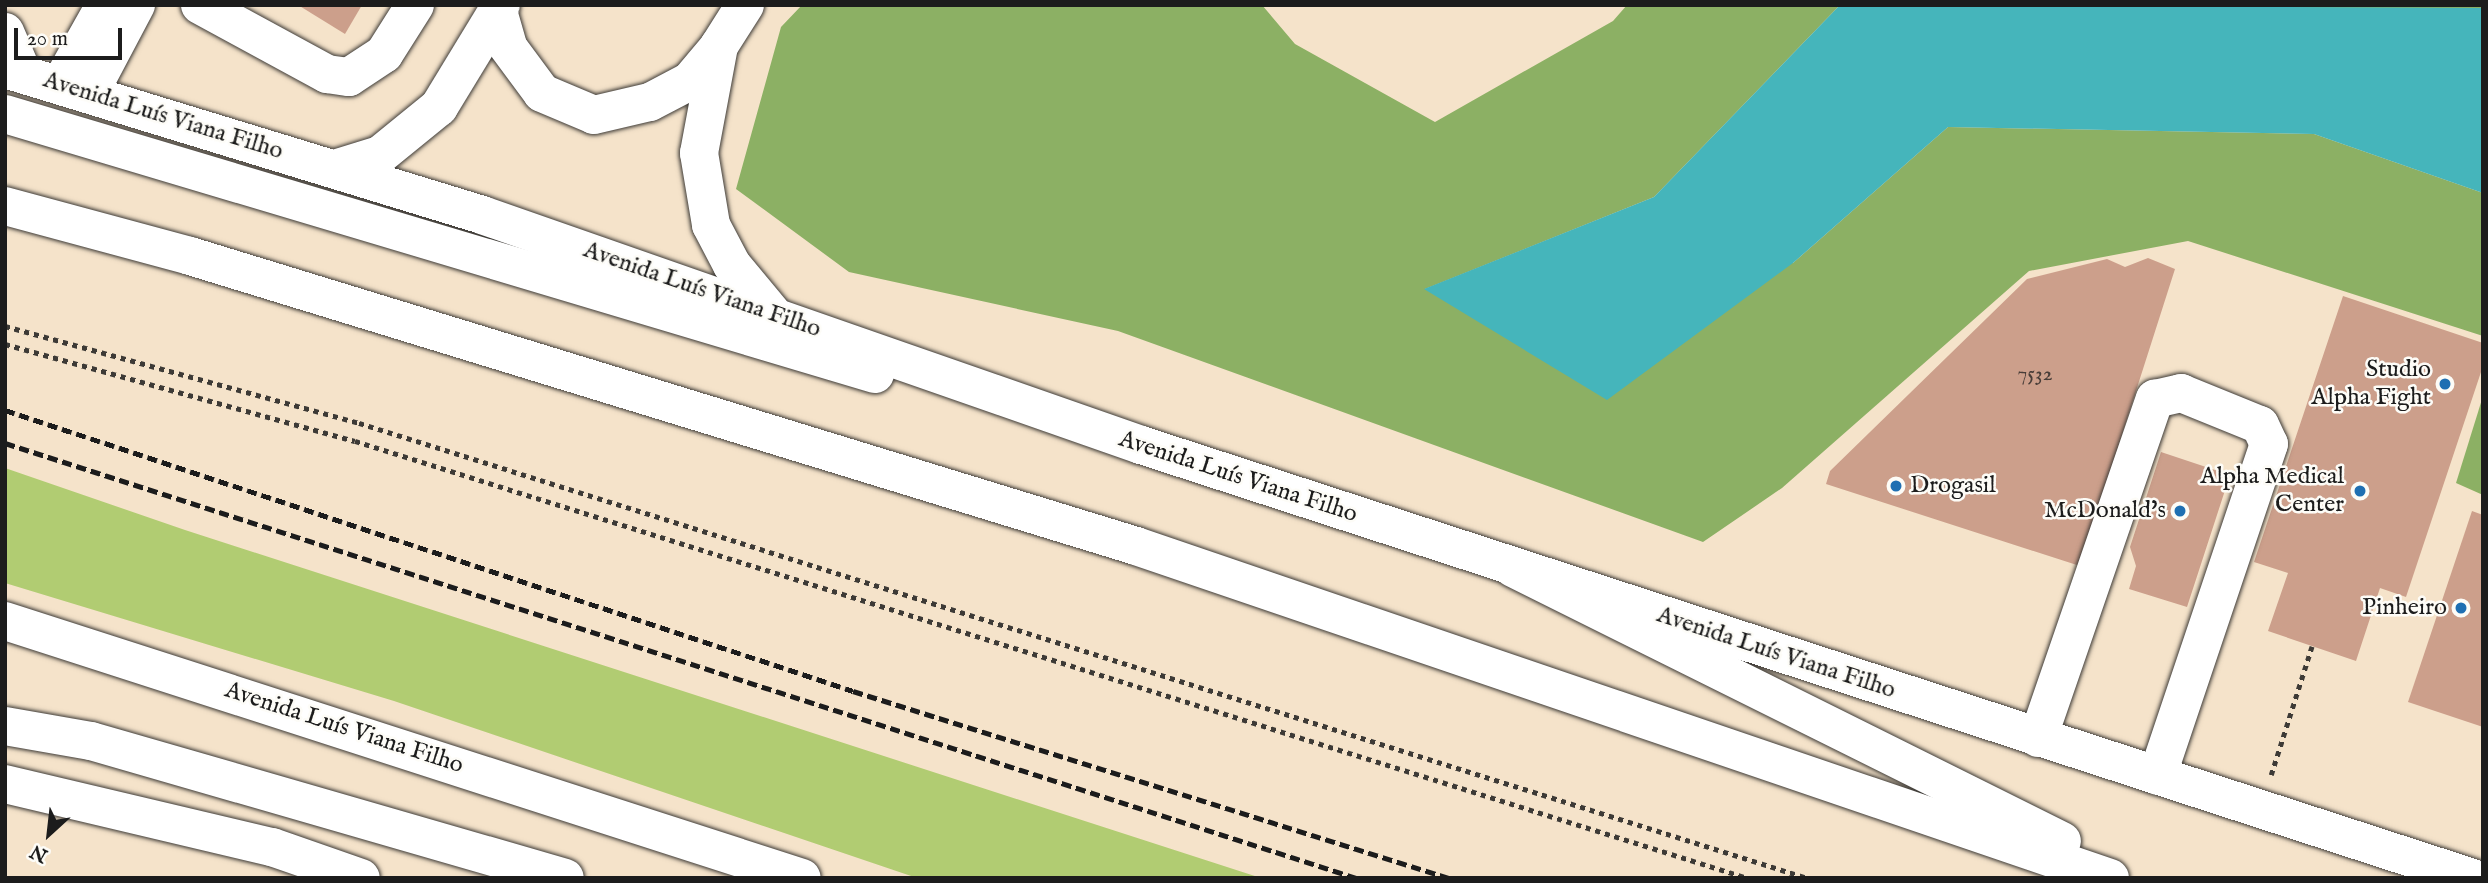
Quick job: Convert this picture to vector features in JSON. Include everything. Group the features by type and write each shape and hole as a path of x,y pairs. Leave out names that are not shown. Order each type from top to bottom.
{"main road":[{"path":"75,89 105,5"},
{"path":"75,89 136,5"},
{"path":"200,5 327,74 349,77 384,54 415,5"},
{"path":"500,8 508,47 542,93 594,115 650,102 690,81 719,46 745,5"},
{"path":"338,168 380,155 421,125 458,82 500,8"},
{"path":"5,32 14,71"},
{"path":"719,46 702,116 702,186 711,225 732,265 772,313"},
{"name":"Avenida Luís Viana Filho","path":"14,71 338,168 772,313 1141,445 2473,878"},
{"path":"5,114 791,351 1141,445"},
{"path":"5,206 190,256 1136,545 2110,878"},
{"path":"2038,738 2155,398 2181,393 2260,425 2269,444 2157,776"},
{"path":"1513,568 1708,660 2135,878"},
{"name":"Avenida Luís Viana Filho","path":"5,621 802,878"},
{"path":"5,726 90,741 565,878"},
{"path":"5,756 361,878"},
{"path":"5,784 272,847"}],"path":[{"path":"5,326 359,423 1807,878"},
{"path":"5,344 368,445 1748,878"},
{"path":"2260,809 2312,646"}],"green space":[{"path":"802,5 1262,5 1295,44 1435,122 1613,21 1627,5 1840,5 1654,197 1425,289 1793,263 1948,127 2314,134 2483,193 2483,336 2188,241 2029,271 1782,488 1703,542 1118,331 849,272 736,189 781,27"},
{"path":"2268,5 2483,5 2483,8 2280,10"},
{"path":"2483,396 2483,495 2456,483"},
{"path":"5,468 185,530 1261,878 917,878 394,701 5,583"}],"water":[{"path":"1840,5 2483,8 2483,193 2314,134 1948,127 1793,263 1607,400 1424,289 1654,197"}],"building":[{"path":"298,5 362,5 345,34"},
{"path":"2148,258 2175,269 2080,566 1826,484 1830,471 2027,279 2107,259 2125,267"},
{"name":"Alpha Medical Center","path":"2343,296 2483,343 2483,366 2406,597 2380,588 2356,661 2268,631 2288,573 2254,562"},
{"name":"McDonald's","path":"2161,452 2230,475 2187,607 2129,589 2136,566 2130,547"},
{"name":"Pinheiro","path":"2472,511 2483,515 2483,727 2408,702"}],"railway":[{"path":"5,410 853,691 1449,878"},
{"path":"5,443 1357,878"}],"place":[{"name":"Studio Alpha Fight","path":"2445,384"},
{"name":"Drogasil","path":"1896,486"},
{"name":"Alpha Medical Center","path":"2360,491"},
{"name":"McDonald's","path":"2180,511"},
{"name":"Pinheiro","path":"2461,608"}]}
